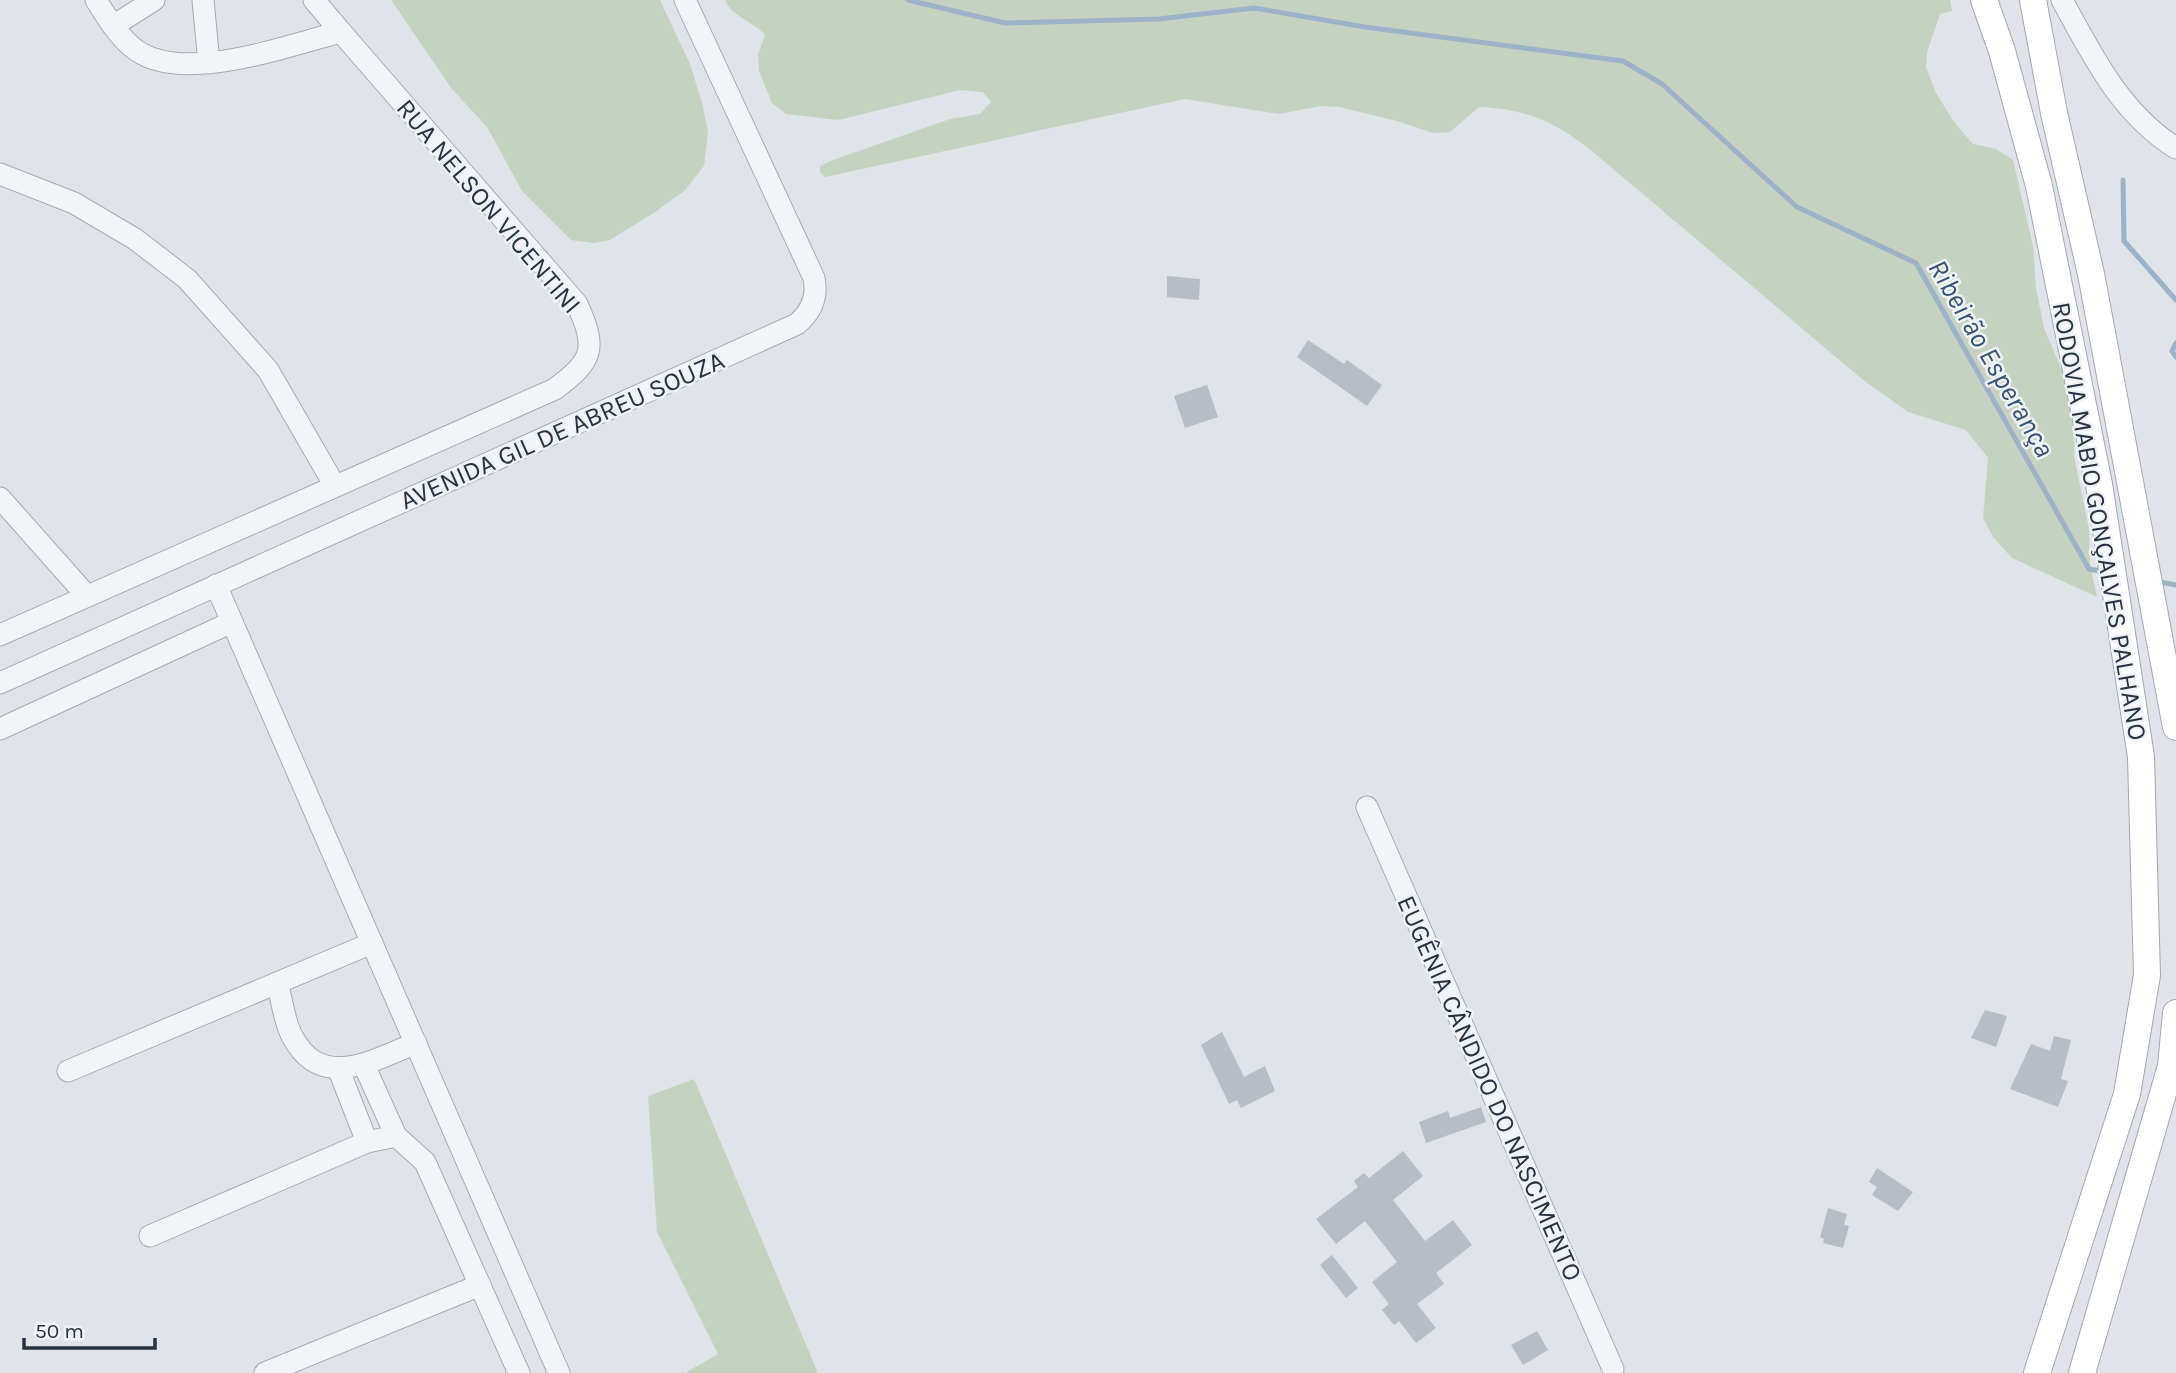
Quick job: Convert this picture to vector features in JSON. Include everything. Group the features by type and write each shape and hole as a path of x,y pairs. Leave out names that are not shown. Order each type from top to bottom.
{"main road":[{"name":"RODOVIA MABIO GONÇALVES PALHANO","path":"1984,0 2002,51 2039,186 2112,558 2141,757 2147,975 2127,1094 2037,1373"},
{"name":"RODOVIA MABIO GONÇALVES PALHANO","path":"2033,0 2054,113 2091,274 2176,727"},
{"path":"2082,1373 2171,1066 2176,1013"}],"street":[{"path":"96,0 113,26 133,48 172,64 209,63 341,32"},
{"path":"113,26 154,0"},
{"path":"204,0 209,63"},
{"name":"RUA NELSON VICENTINI","path":"0,635 555,389 581,370 589,352 588,328 577,304 314,0"},
{"name":"AVENIDA GIL DE ABREU SOUZA","path":"0,683 797,324 808,315 815,295 814,278 685,0"},
{"path":"2062,0 2110,84 2135,115 2176,148"},
{"path":"0,174 74,203 135,239 187,279 268,370 335,485"},
{"path":"0,498 87,596"},
{"path":"216,586 559,1373"},
{"path":"0,729 232,622"},
{"name":"EUGÊNIA CÂNDIDO DO NASCIMENTO","path":"1367,807 1612,1372"},
{"path":"68,1071 373,943"},
{"path":"277,983 292,1036 311,1059 338,1068 354,1069 416,1042"},
{"path":"364,1065 396,1136 425,1162 519,1373"},
{"path":"338,1068 367,1142"},
{"path":"150,1236 367,1142 396,1136"},
{"path":"265,1373 480,1285"}],"green space":[{"path":"391,0 660,0 690,64 702,103 708,131 704,166 684,191 610,240 593,243 571,240 522,191 487,127 452,89"},
{"path":"725,0 1950,0 1952,11 1940,14 1927,52 1926,67 1936,93 1954,122 1973,144 1996,149 2013,160 2033,246 2036,288 2044,328 2063,373 2075,416 2074,456 2089,529 2090,564 2097,597 2012,558 1993,537 1983,518 1988,458 1966,430 1908,412 1862,379 1587,147 1549,123 1510,110 1479,107 1450,132 1433,133 1339,107 1321,106 1279,114 1185,99 825,177 820,172 820,166 833,160 950,119 980,114 991,102 983,92 960,90 838,120 786,114 772,103 759,71 758,54 765,35 733,11"},
{"path":"694,1079 818,1373 685,1373 718,1354 657,1232 648,1096"}],"building":[{"path":"1167,276 1200,279 1199,300 1167,297"},
{"path":"1308,340 1344,364 1347,360 1382,385 1367,406 1297,357"},
{"path":"1207,385 1218,417 1185,428 1174,396"},
{"path":"1985,1010 2007,1016 1996,1047 1971,1038"},
{"path":"1222,1032 1244,1077 1265,1066 1275,1091 1241,1108 1237,1100 1229,1104 1201,1045"},
{"path":"2054,1036 2071,1040 2061,1079 2068,1081 2058,1107 2010,1089 2031,1044 2050,1051"},
{"path":"1481,1107 1486,1122 1426,1143 1419,1122 1448,1111 1450,1118"},
{"path":"1403,1151 1423,1176 1393,1200 1425,1241 1453,1220 1472,1245 1436,1273 1444,1284 1417,1304 1436,1328 1416,1343 1399,1321 1394,1325 1382,1310 1389,1304 1372,1282 1397,1262 1365,1221 1336,1244 1316,1219 1358,1187 1354,1181 1364,1173 1369,1178"},
{"path":"1877,1168 1913,1192 1898,1211 1872,1195 1877,1187 1869,1182"},
{"path":"1828,1208 1847,1214 1844,1225 1849,1226 1843,1248 1823,1243 1824,1239 1820,1237"},
{"path":"1332,1255 1358,1288 1346,1298 1320,1265"},
{"path":"1537,1331 1548,1350 1523,1365 1511,1345"}],"waterway":[{"name":"Ribeirão Esperança","path":"908,0 1005,23 1159,19 1254,8 1365,27 1623,61 1662,84 1797,207 1916,263 2089,569 2105,572"},
{"path":"2123,180 2124,241 2176,300"},
{"path":"2176,343 2172,351 2176,357"},
{"name":"Ribeirão Esperança","path":"2156,581 2176,585"}]}
